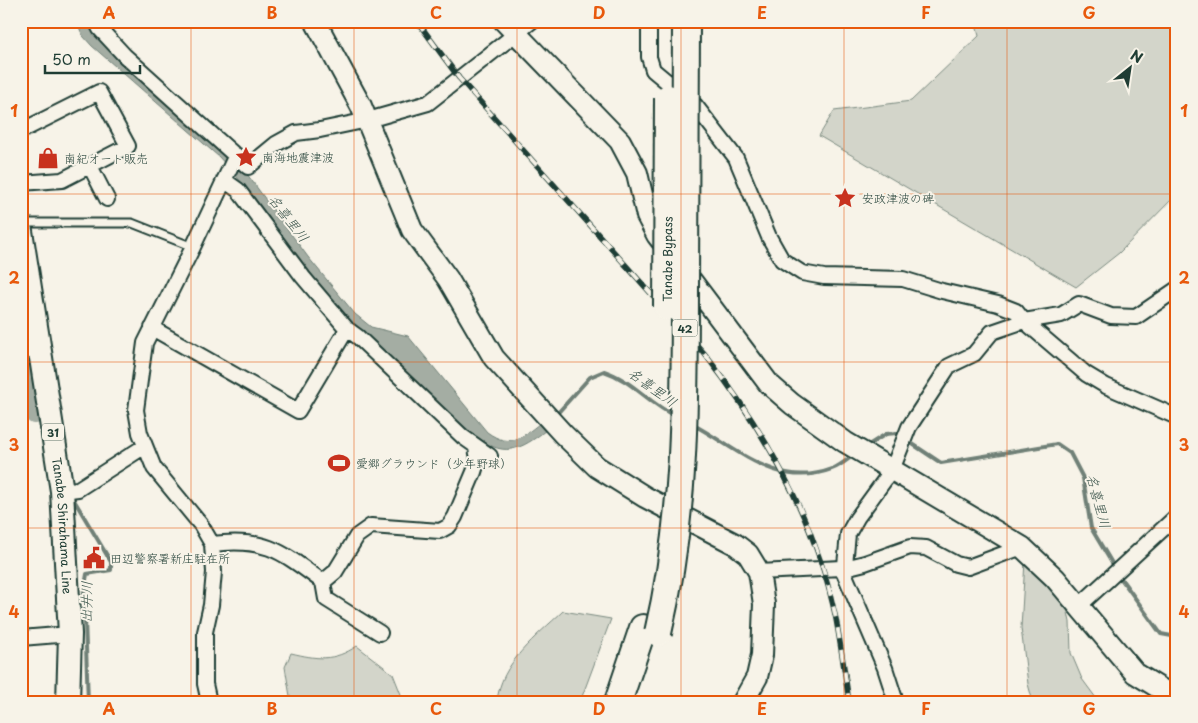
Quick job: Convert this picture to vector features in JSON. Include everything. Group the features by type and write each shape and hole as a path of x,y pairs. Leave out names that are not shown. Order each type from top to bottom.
{"highway":[{"name":"Tanabe Bypass","path":"637,702 650,631 667,440 666,173 670,21"},
{"name":"Tanabe Bypass","path":"618,702 650,631 670,580 678,526 685,408 686,21"}],"main road":[{"name":"Tanabe Shirahama Line","path":"21,231 41,357 70,490 68,702"}],"street":[{"path":"96,21 125,56 248,167 276,144 296,133 368,120 428,103 510,28 532,21"},
{"path":"315,21 368,120 412,230 448,279 494,358 559,430 597,468 644,497 735,544 748,554 758,572 764,604 762,655 757,677 744,702"},
{"path":"649,21 649,57 653,70 695,105 736,158 782,260 802,273 824,276 903,279 942,291 998,304 1016,311 1024,322 1086,374 1177,417"},
{"path":"510,28 620,141 637,173 647,216 657,235 769,384 792,404 845,442 1022,546 1055,578 1136,673 1177,699"},
{"path":"21,131 99,92 128,146 62,180 21,183"},
{"path":"209,702 205,684 205,632 212,605 214,572 212,544 201,525 154,468 145,446 136,410 144,343 193,247 235,156"},
{"path":"90,166 107,199"},
{"path":"225,178 238,190 303,277 347,330 358,337 476,448 490,456"},
{"path":"896,702 885,668 843,566 848,534 856,518 892,470 909,427 932,396 949,366 974,354 992,332 1024,322 1061,315 1079,304 1110,316 1136,317 1177,289"},
{"path":"152,328 298,411 347,330"},
{"path":"21,345 41,357"},
{"path":"70,490 145,446"},
{"path":"323,582 335,572 357,536 371,526 440,531 449,526 455,517 474,472 478,459 476,448"},
{"path":"1079,606 1177,516"},
{"path":"212,544 243,542 276,548 323,582 326,599 380,633"},
{"path":"758,572 848,567 910,547 926,548 956,564 968,567 1022,546"},
{"path":"21,638 70,634"}],"lane":[{"path":"21,223 132,223 193,247"}],"shaded area":[{"path":"76,21 88,21 96,35 244,170 308,257 355,314 371,327 408,336 487,432 504,440 510,440 523,436 544,420 550,427 533,440 516,448 498,448 478,437 471,437 340,309 281,238 251,193 219,157 92,46 83,36"},
{"path":"975,21 1177,21 1177,194 1119,253 1076,287 819,136 834,111 911,101 979,36"},
{"path":"1025,561 1066,603 1070,622 1071,653 1082,679 1099,702 1033,702 1028,684 1021,628"},
{"path":"563,611 611,619 580,702 497,702 505,675 512,663 531,640"},
{"path":"357,646 393,674 404,702 291,702 285,667 291,653 325,658 340,655"}],"waterway":[{"name":"出井川","path":"21,358 28,378 35,413"},
{"name":"名喜里川","path":"555,416 590,377 604,371 623,380 656,405 675,416"},
{"name":"名喜里川","path":"692,424 758,463 775,470 793,474 812,474 832,469 855,454"},
{"name":"名喜里川","path":"867,446 886,434 897,433 902,437"},
{"name":"名喜里川","path":"908,441 941,463 1057,444 1070,453 1083,478 1091,528 1122,580 1161,634 1177,637"},
{"name":"出井川","path":"73,493 74,500 111,562 111,570 87,574 84,592 88,702"}],"railway":[{"path":"417,21 459,78 704,353 748,414 786,478 816,547 836,619 849,702"}],"place":[{"name":"南海地震津波","path":"246,157"},
{"name":"南紀オート販売","path":"48,158"},
{"name":"安政津波の碑","path":"845,198"},
{"name":"愛郷グラウンド（少年野球）","path":"339,463"},
{"name":"田辺警察署新庄駐在所","path":"94,558"}]}
